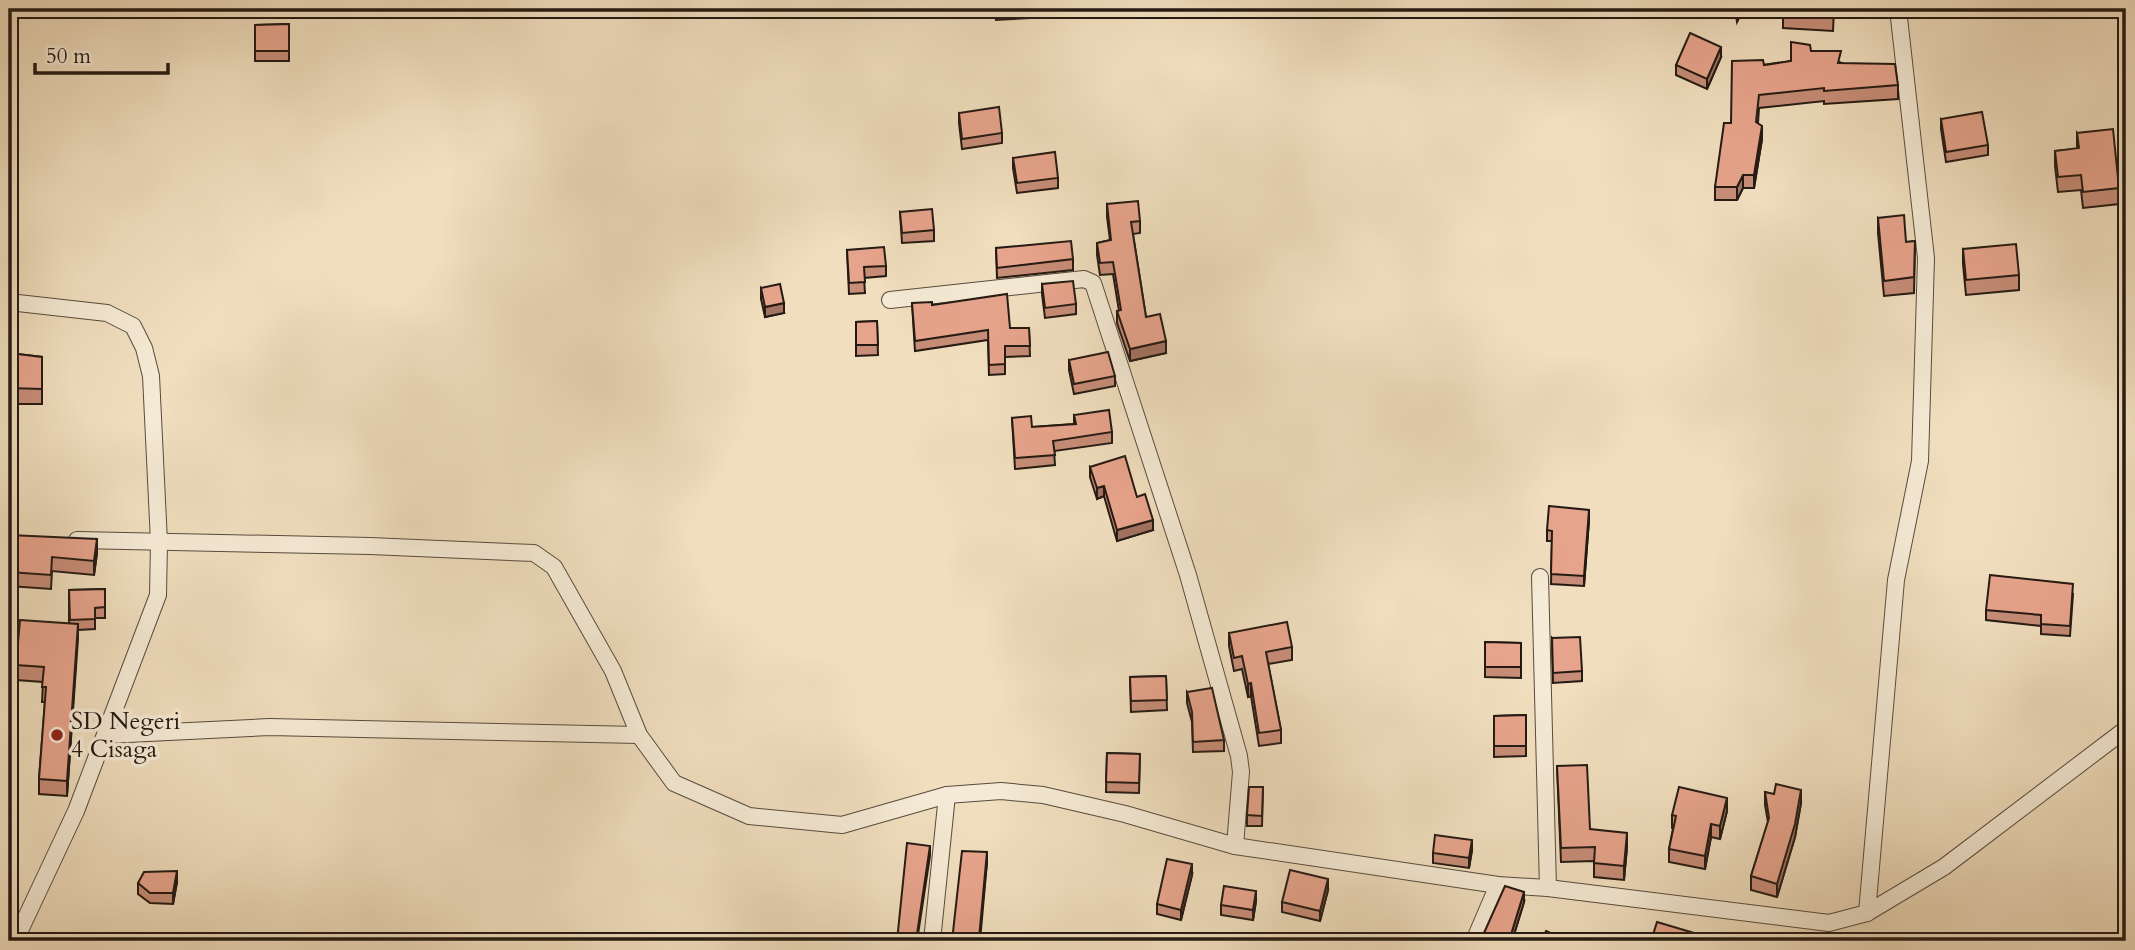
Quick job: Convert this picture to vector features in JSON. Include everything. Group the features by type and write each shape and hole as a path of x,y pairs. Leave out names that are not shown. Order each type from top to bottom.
{"street":[{"path":"1867,913 1896,580 1920,447 1926,258 1898,9"},
{"path":"890,300 1084,279 1093,283 1188,575 1239,756 1241,772 1234,846"},
{"path":"9,302 107,313 133,326 144,348 151,376 159,542 158,595 76,811 15,941"},
{"path":"63,540 370,545 534,554 554,567 613,671 639,735 674,783 749,816 842,825 947,795 1001,792 1043,795 1146,819 1234,846 1498,885 1548,888 1829,923 1867,913 1944,867 2126,729"},
{"path":"1540,577 1548,888"},
{"path":"107,735 269,727 639,735"},
{"path":"932,941 947,795"},
{"path":"1474,941 1498,885"}],"building":[{"path":"1783,9 1833,9 1833,18 1783,14"},
{"path":"289,24 289,51 255,51 255,25"},
{"path":"1690,33 1721,47 1707,79 1676,65"},
{"path":"1791,42 1810,45 1811,51 1841,51 1838,63 1895,64 1898,85 1824,91 1824,88 1759,95 1756,122 1762,126 1754,175 1743,175 1737,187 1715,187 1724,123 1731,123 1732,61 1763,60 1764,65 1791,61"},
{"path":"999,107 1002,133 962,139 959,113"},
{"path":"1982,112 1988,145 1946,152 1941,119"},
{"path":"2113,129 2119,188 2083,192 2081,175 2058,177 2055,151 2079,148 2077,133"},
{"path":"1055,152 1058,178 1017,183 1013,158"},
{"path":"1138,201 1140,221 1131,222 1146,317 1160,314 1166,341 1130,349 1117,311 1121,310 1113,262 1100,263 1097,243 1111,240 1107,204"},
{"path":"932,209 934,230 902,233 900,212"},
{"path":"1904,215 1906,242 1915,241 1914,277 1884,281 1878,218"},
{"path":"1071,241 1073,259 997,268 996,248"},
{"path":"2016,244 2019,275 1966,280 1963,249"},
{"path":"884,247 886,266 864,267 865,282 849,283 847,250"},
{"path":"1073,281 1076,304 1045,308 1042,284"},
{"path":"780,284 784,303 765,307 761,288"},
{"path":"1007,294 1010,328 1029,328 1030,346 1005,346 1005,364 989,365 988,330 915,341 912,303 932,302 932,305"},
{"path":"877,321 878,345 856,345 856,322"},
{"path":"1108,352 1115,376 1074,384 1069,360"},
{"path":"9,353 42,357 42,389 9,388"},
{"path":"1109,410 1112,432 1053,441 1055,455 1015,458 1012,418 1031,416 1032,427 1076,424 1074,415"},
{"path":"1125,456 1137,497 1145,494 1153,520 1117,530 1104,486 1097,488 1090,467"},
{"path":"1549,506 1589,510 1584,576 1551,574 1552,531 1547,530"},
{"path":"9,535 97,539 94,561 52,557 51,575 9,572"},
{"path":"1990,575 2073,584 2070,626 2041,624 2041,615 1986,610"},
{"path":"105,589 105,607 95,608 95,619 70,620 69,590"},
{"path":"20,620 78,624 67,781 39,779 46,687 42,687 44,667 16,665"},
{"path":"1287,622 1292,647 1266,652 1281,730 1259,733 1251,683 1248,684 1242,656 1234,658 1229,633"},
{"path":"1580,637 1582,671 1553,673 1552,638"},
{"path":"1485,642 1521,643 1521,667 1485,667"},
{"path":"1166,676 1167,700 1131,701 1130,677"},
{"path":"1212,688 1224,740 1193,742 1192,712 1187,692"},
{"path":"1526,715 1526,746 1494,746 1494,716"},
{"path":"1107,753 1140,754 1139,783 1106,782"},
{"path":"1587,765 1590,829 1627,833 1624,866 1594,863 1595,847 1561,848 1557,766"},
{"path":"1776,784 1801,790 1795,824 1777,884 1751,876 1769,818 1765,792 1774,794"},
{"path":"1249,787 1263,787 1262,816 1247,815"},
{"path":"1679,787 1727,798 1720,826 1711,824 1705,856 1669,849 1676,816 1672,815"},
{"path":"1435,835 1472,840 1469,858 1433,853"},
{"path":"907,843 930,846 916,941 897,941"},
{"path":"962,851 987,852 979,938 952,941"},
{"path":"1167,859 1192,864 1181,910 1157,904"},
{"path":"1290,870 1328,879 1320,911 1282,902"},
{"path":"177,871 173,893 150,893 138,883 144,872"},
{"path":"1224,886 1256,891 1253,910 1221,905"},
{"path":"1505,886 1524,892 1509,941 1484,933"},
{"path":"1657,922 1694,933 1691,941 1651,941"},
{"path":"1546,931 1566,940 1566,941 1542,941"}],"place":[{"name":"SD Negeri 4 Cisaga","path":"57,735"}]}
